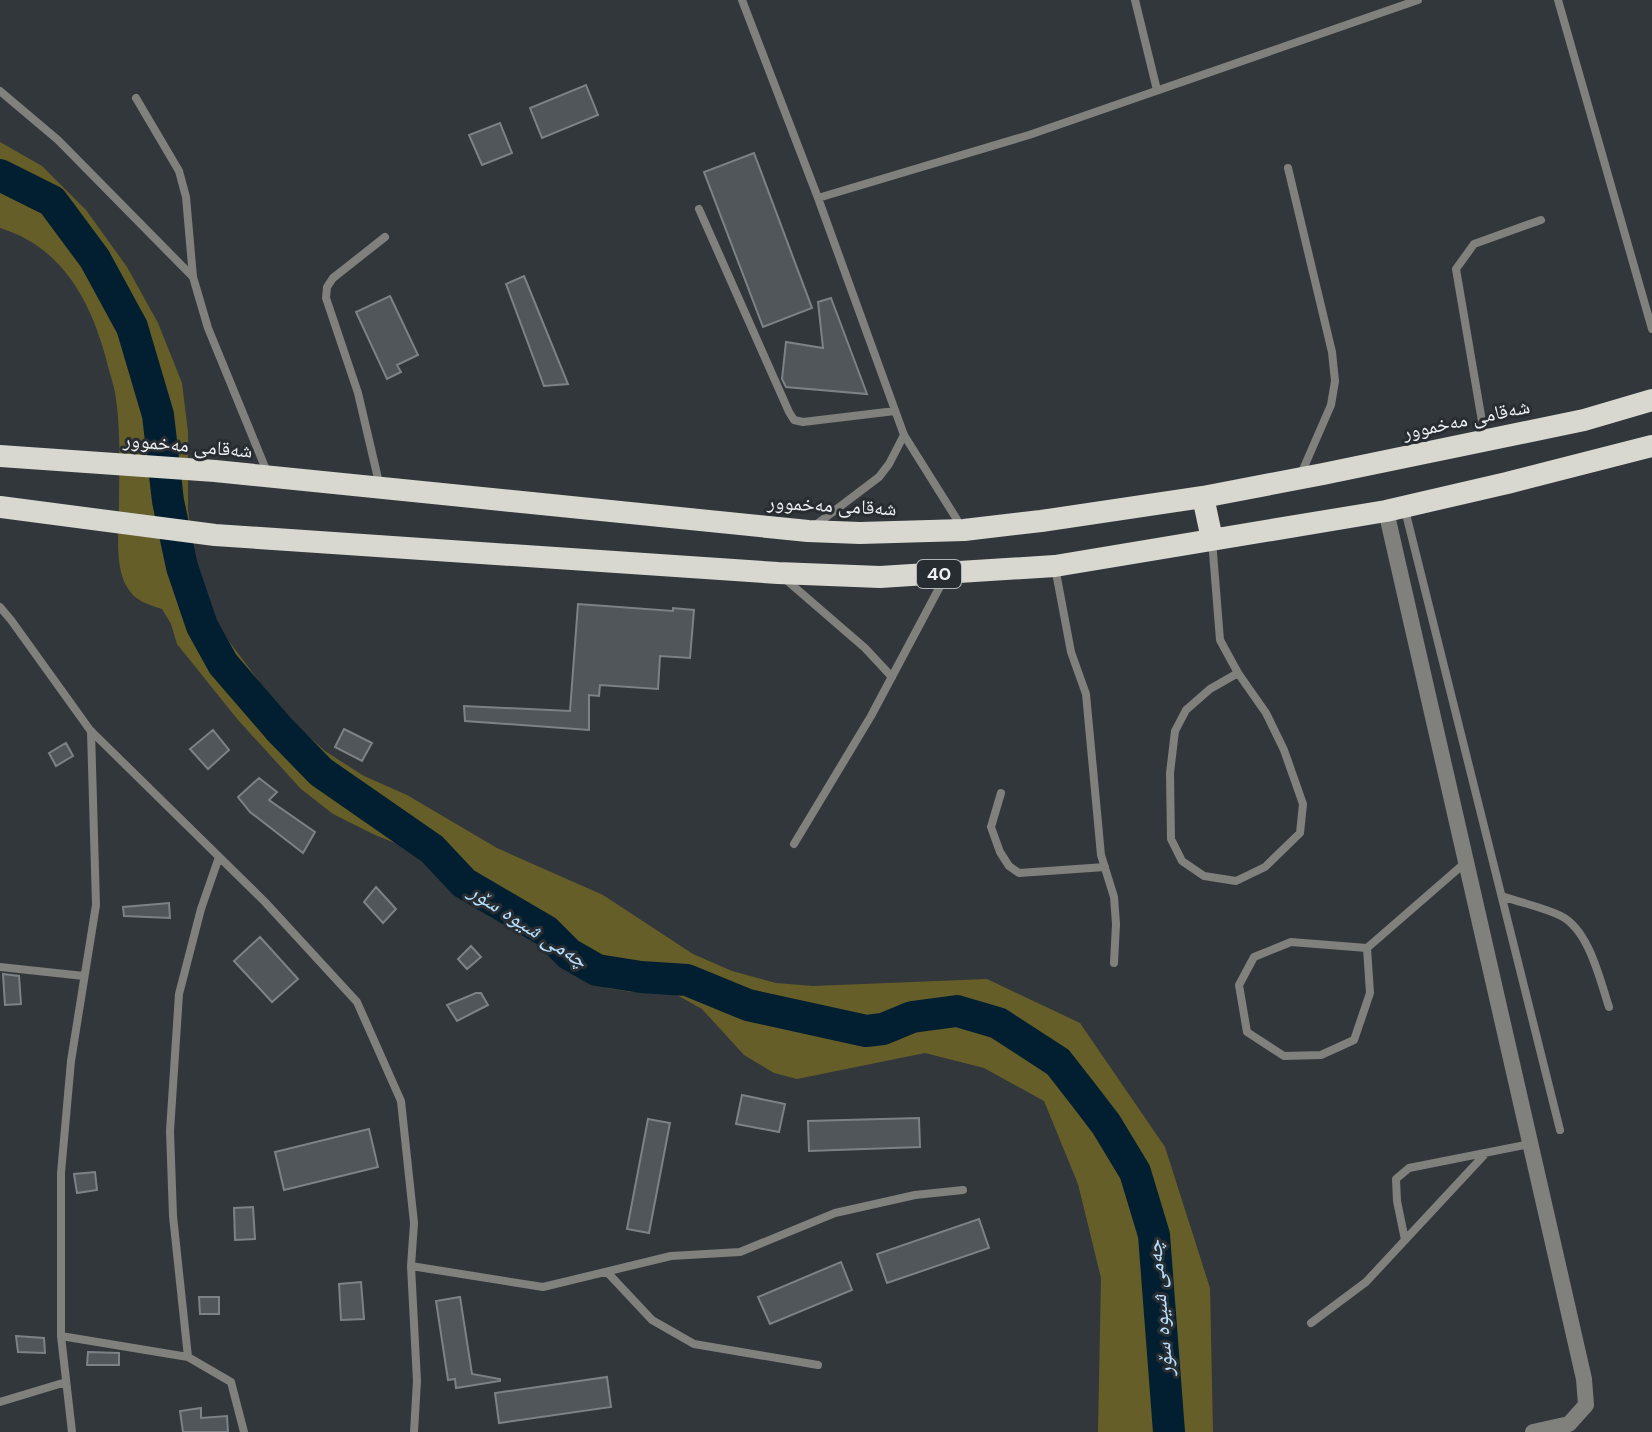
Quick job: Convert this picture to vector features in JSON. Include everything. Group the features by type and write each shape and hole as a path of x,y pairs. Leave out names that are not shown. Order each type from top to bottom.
{"highway":[{"name":"شەقامی مەخموور","path":"0,456 269,476 808,531 886,533 964,530 1203,497 1584,420 1652,400"},
{"name":"40","path":"0,507 215,535 778,573 880,577 1055,566 1395,508 1652,446"},
{"path":"1203,497 1212,539"}],"street":[{"path":"1395,508 1466,862 1584,1379 1586,1405 1569,1424 1533,1432"}],"lane":[{"path":"742,0 904,435 964,530"},
{"path":"1135,0 1157,90"},
{"path":"818,198 1029,135 1418,0"},
{"path":"1558,0 1652,329"},
{"path":"0,91 58,140 193,277"},
{"path":"136,98 179,171 186,197 193,277 208,328 269,476"},
{"path":"1288,168 1332,352 1335,381 1331,405 1299,479"},
{"path":"699,209 794,420 803,422 895,411"},
{"path":"1485,439 1456,269 1474,244 1541,220"},
{"path":"381,488 358,393 326,298 327,287 333,278 385,237"},
{"path":"808,531 879,477 904,435"},
{"path":"1395,508 1502,896 1560,1130"},
{"path":"1212,539 1220,640 1266,713 1284,750 1303,804 1300,833 1265,867 1236,881 1204,876 1182,861 1171,839 1170,773 1175,731 1186,710 1210,689 1238,673"},
{"path":"1055,566 1071,652 1086,694 1101,855 1114,897 1114,963"},
{"path":"778,573 865,648 892,677"},
{"path":"794,844 855,744 947,574"},
{"path":"0,607 90,730 265,902 357,1002 401,1101 414,1223 411,1266 417,1381 414,1432"},
{"path":"72,1432 61,1336 61,1173 71,1061 96,905 90,730"},
{"path":"1001,793 991,827 1009,866 1019,873 1105,867"},
{"path":"188,1357 173,1216 170,1131 179,994 201,909 219,857"},
{"path":"1367,948 1370,993 1354,1040 1321,1055 1284,1056 1247,1032 1239,985 1254,957 1291,942 1367,948 1466,862"},
{"path":"1502,896 1563,917 1577,930 1591,952 1609,1007"},
{"path":"0,967 84,976"},
{"path":"1405,1240 1396,1179 1409,1168 1531,1144"},
{"path":"1311,1323 1366,1282 1486,1153"},
{"path":"411,1266 543,1287 671,1256 740,1252 835,1213 915,1195 963,1190"},
{"path":"607,1272 652,1320 694,1344 818,1365"},
{"path":"61,1336 188,1357 231,1382 244,1432"},
{"path":"0,1402 66,1382"}],"shaded area":[{"path":"0,142 42,166 86,210 127,267 158,323 182,383 188,432 188,510 196,574 207,604 228,640 299,728 325,751 364,776 407,795 497,848 603,895 693,954 732,971 776,983 813,986 987,979 1080,1023 1165,1147 1210,1288 1213,1432 1098,1432 1101,1278 1078,1184 1044,1101 984,1068 925,1053 797,1079 774,1073 744,1055 702,1009 677,995 657,989 631,992 607,988 575,975 553,954 490,917 431,864 405,847 333,814 301,789 238,720 177,644 162,609 138,599 130,592 123,578 118,546 118,412 103,347 85,303 60,265 23,237 0,228"}],"building":[{"path":"586,85 598,115 542,138 530,108"},
{"path":"500,123 512,153 482,165 469,135"},
{"path":"754,153 812,308 763,327 704,172"},
{"path":"524,276 568,384 544,386 506,284"},
{"path":"390,296 418,355 397,365 401,372 387,379 356,312"},
{"path":"831,298 867,394 786,387 782,379 786,342 823,348 818,302"},
{"path":"578,604 694,610 690,658 660,656 658,689 600,685 599,696 589,695 589,730 465,721 464,706 570,711"},
{"path":"344,729 372,743 362,761 335,747"},
{"path":"213,730 229,750 208,769 190,749"},
{"path":"66,743 73,756 56,766 49,753"},
{"path":"259,778 277,792 269,800 315,832 303,853 250,812 238,797"},
{"path":"376,887 396,909 383,923 364,902"},
{"path":"169,903 170,918 124,916 123,907"},
{"path":"260,937 298,979 272,1002 234,961"},
{"path":"471,946 481,957 467,969 458,959"},
{"path":"3,974 19,976 21,1004 5,1005"},
{"path":"481,993 488,1005 457,1021 447,1005"},
{"path":"742,1095 785,1104 779,1132 736,1124"},
{"path":"919,1118 920,1147 809,1151 808,1121"},
{"path":"648,1119 670,1123 649,1233 627,1229"},
{"path":"369,1129 378,1167 284,1190 275,1152"},
{"path":"95,1172 97,1190 77,1193 74,1174"},
{"path":"253,1207 255,1239 235,1240 234,1208"},
{"path":"979,1219 989,1248 887,1283 877,1254"},
{"path":"841,1262 852,1290 770,1324 758,1297"},
{"path":"361,1282 364,1319 341,1320 339,1284"},
{"path":"199,1297 219,1297 219,1314 200,1314"},
{"path":"460,1297 472,1374 500,1381 456,1388 455,1379 448,1380 436,1301"},
{"path":"16,1336 44,1338 45,1353 18,1352"},
{"path":"88,1352 119,1353 119,1365 87,1365"},
{"path":"607,1377 611,1407 499,1423 495,1393"},
{"path":"201,1408 201,1418 227,1416 228,1432 183,1432 180,1411"}],"waterway":[{"name":"چەمی شیوە سۆر","path":"0,175 52,201 95,259 132,327 158,415 168,501 182,567 202,626 223,664 280,730 321,772 432,849 464,883 546,931 569,954 597,970 687,980 748,1005 866,1031 883,1029 912,1017 957,1011 998,1023 1058,1062 1106,1124 1135,1172 1154,1235 1169,1432"}]}
